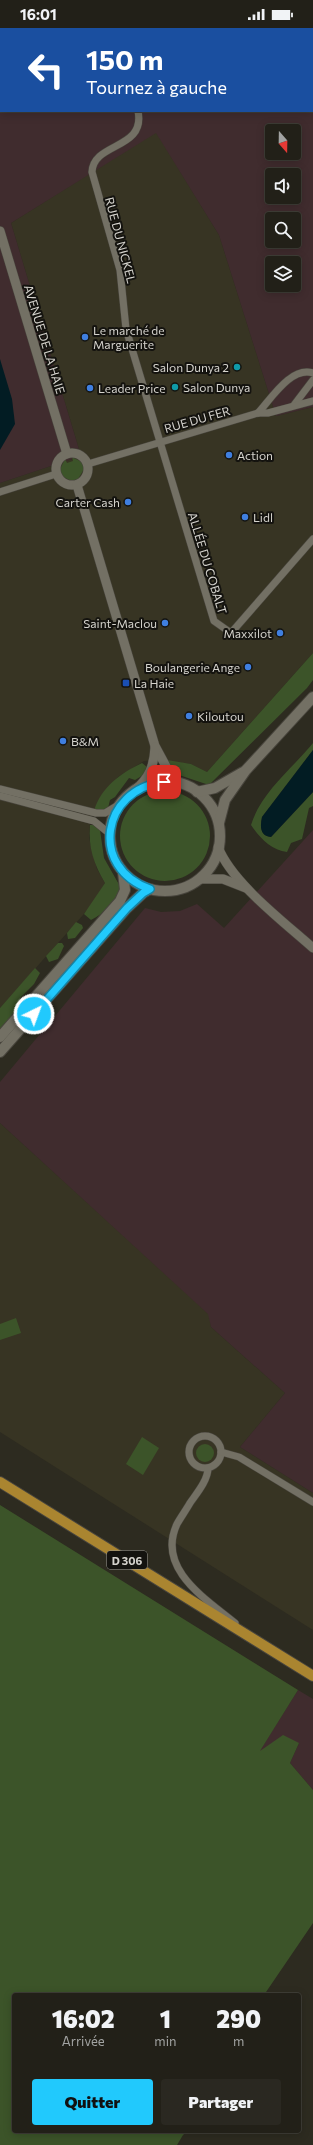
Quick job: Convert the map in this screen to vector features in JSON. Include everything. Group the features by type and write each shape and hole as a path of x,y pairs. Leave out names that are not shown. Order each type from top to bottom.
{"main road":[{"path":"219,827 211,807 197,792 175,783 154,783 134,791 120,804 113,818 110,834 114,858 123,872 135,882 150,889 163,891 176,890 188,886 199,879 212,864 218,847 220,812 225,800 246,770 313,697"},
{"path":"197,792 215,788 246,770"},
{"path":"0,1037 120,901 125,890 123,872"},
{"path":"0,1052 127,908 143,893 150,889"},
{"name":"D 306","path":"0,1482 313,1676"}],"street":[{"name":"RUE DU NICKEL","path":"138,112 138,128 134,135 96,158 92,164 94,183 120,270 126,329 160,442"},
{"name":"AVENUE DE LA HAIE","path":"0,231 67,454"},
{"path":"258,413 293,377 304,371 313,373"},
{"path":"294,406 313,380"},
{"name":"RUE DU FER","path":"88,464 258,413 268,413 313,401"},
{"name":"ALLÉE DU COBALT","path":"160,442 214,622 231,632 313,539"},
{"path":"67,454 80,455 88,464 86,477 77,485 64,484 56,474 57,462 67,454"},
{"path":"0,492 56,474"},
{"path":"77,485 155,746 175,783"},
{"path":"134,791 143,783 152,769 155,746"},
{"path":"0,789 96,813 105,812 120,804"},
{"path":"0,796 94,820 110,834"},
{"path":"218,847 222,856 249,890 313,948"},
{"path":"199,879 223,879 232,881 249,890"},
{"path":"201,1436 208,1436 215,1439 221,1452 215,1465 208,1468 201,1468 194,1465 190,1459 190,1445 194,1440 201,1436"},
{"path":"221,1452 239,1456 313,1502"},
{"path":"208,1468 208,1473 203,1483 177,1524 172,1547 174,1559 177,1568 192,1587 253,1639"}],"shaded area":[{"path":"0,112 313,112 313,407 276,416 219,235 156,133 11,223 81,456 0,483"},
{"path":"156,132 219,235 276,416 313,407 313,653 207,772 191,764 155,760 144,761 118,777 96,806 90,823 89,838 97,869 105,883 91,906 0,1008 0,483 81,456 11,223"},
{"path":"313,830 313,1493 240,1447 285,1393 211,1327 208,1314 0,1123 0,1082 145,908 161,912 180,911 197,904 224,928"},
{"path":"0,1123 209,1314 211,1327 285,1393 240,1447 313,1493 313,1630 0,1432"},
{"path":"298,1690 313,1699 313,1790 290,1763 299,1743 259,1752"}],"green space":[{"path":"72,457 82,462 84,469 78,479 71,481 62,476 60,469 65,459 67,463 73,461"},
{"path":"313,653 313,680 307,688 209,785 170,772 167,760 191,764 207,772"},
{"path":"313,743 313,750 262,817 261,827 263,833 271,837 313,792 313,806 309,808 302,839 291,843 287,852 281,851 266,843 251,825 269,791"},
{"path":"142,763 147,767 145,774 135,780 129,778 115,797 110,800 107,812 94,811 97,802 107,788 119,776"},
{"path":"156,791 174,791 190,798 203,811 210,827 210,845 203,861 190,874 174,881 156,881 140,874 127,861 120,845 120,827 127,811 140,798"},
{"path":"90,825 93,825 100,830 104,858 121,888 113,903 91,920 84,914 105,883 93,856 90,841"},
{"path":"76,922 82,925 83,928 75,938 68,939 67,933"},
{"path":"58,943 62,943 64,946 58,959 49,962 46,956"},
{"path":"35,968 40,973 34,984 20,998 19,1008 0,1032 0,1008"},
{"path":"16,1318 21,1333 0,1340 0,1324"},
{"path":"142,1437 159,1448 143,1475 126,1464"},
{"path":"205,1444 211,1447 214,1453 211,1459 205,1462 199,1459 196,1453 199,1447"},
{"path":"0,1505 298,1690 260,1751 283,1735 299,1743 290,1763 313,1790 313,1923 265,1993 12,1993 12,2133 186,2133 177,2145 0,2145"}],"water":[{"path":"0,359 12,399 15,424 0,450"},
{"path":"313,750 313,792 271,837 265,835 261,827 262,817"}],"place":[{"name":"Le marché de Marguerite","path":"85,337"},
{"name":"Salon Dunya 2","path":"237,367"},
{"name":"Salon Dunya","path":"175,387"},
{"name":"Leader Price","path":"90,388"},
{"name":"Action","path":"229,455"},
{"name":"Carter Cash","path":"128,502"},
{"name":"Lidl","path":"245,517"},
{"name":"Saint-Maclou","path":"165,623"},
{"name":"Maxxilot","path":"280,633"},
{"name":"Boulangerie Ange","path":"248,667"},
{"name":"La Haie","path":"126,683"},
{"name":"Kiloutou","path":"189,716"},
{"name":"B&M","path":"63,741"}],"route":[{"path":"34,1014 127,908 138,897 150,889 129,878 118,865 114,858 110,842 111,823 120,804 126,797 143,786 164,782"}]}
